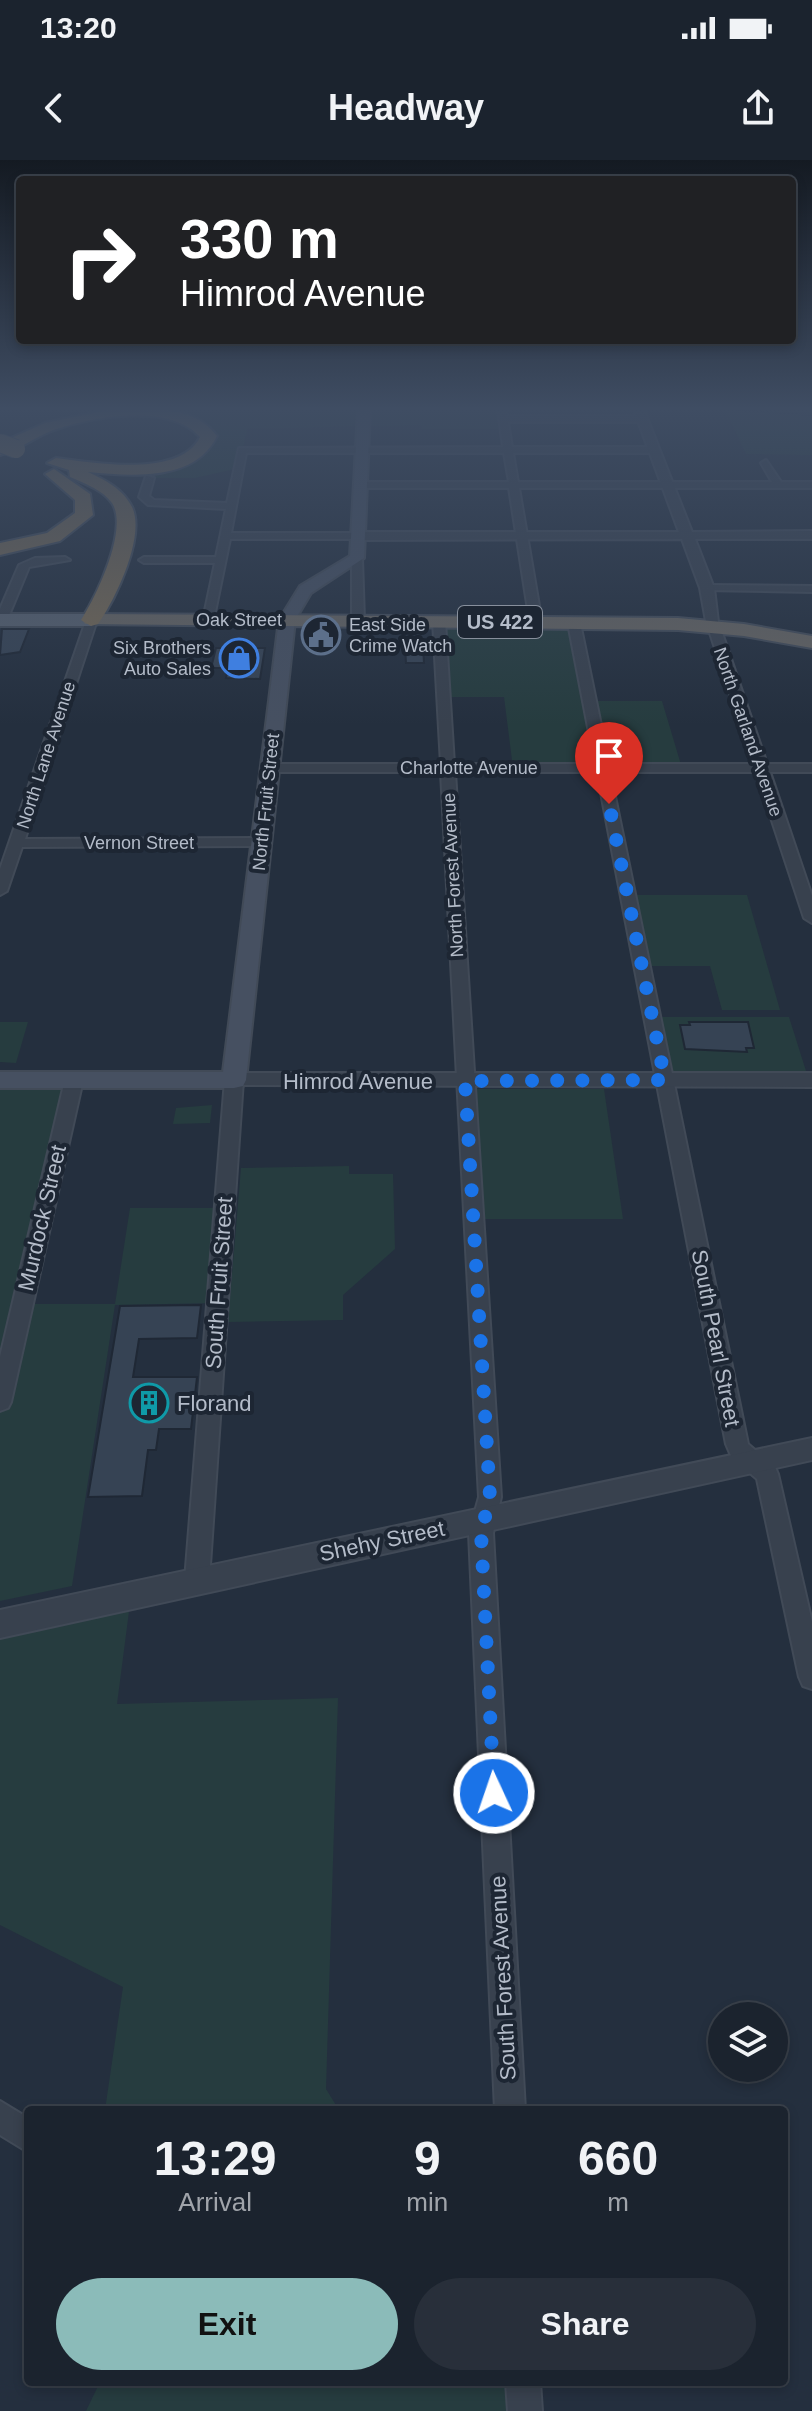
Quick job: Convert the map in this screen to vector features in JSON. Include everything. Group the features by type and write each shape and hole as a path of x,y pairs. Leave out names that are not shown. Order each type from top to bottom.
{"highway":[{"path":"0,549 53,537 84,515"},
{"path":"91,620 90,606 114,539 114,515"},
{"name":"Oak Street","path":"91,620 358,620 714,627 812,642"}],"main road":[{"path":"357,558 360,515"},
{"name":"North Fruit Street","path":"234,1080 287,620 292,603 306,588 357,558"},
{"name":"Oak Street","path":"0,620 91,620"},
{"name":"Himrod Avenue","path":"0,1080 234,1080"}],"street":[{"path":"209,620 229,515"},
{"path":"519,515 536,623"},
{"name":"North Garland Avenue","path":"679,515 707,588 714,627 759,768 812,918"},
{"path":"225,536 812,535"},
{"path":"357,558 358,620"},
{"path":"0,620 24,565 35,561 65,560"},
{"path":"144,560 221,560"},
{"path":"707,588 812,589"},
{"name":"North Lane Avenue","path":"0,891 91,620"},
{"name":"North Forest Avenue","path":"439,621 465,1081"},
{"name":"South Pearl Street","path":"574,623 737,1444 767,1474 812,1677"},
{"name":"Charlotte Avenue","path":"270,768 812,768"},
{"name":"Vernon Street","path":"17,843 261,842"},
{"name":"Murdock Street","path":"0,1402 74,1080"},
{"name":"Himrod Avenue","path":"234,1080 812,1080"},
{"name":"South Fruit Street","path":"197,1580 234,1080"},
{"name":"South Forest Avenue","path":"465,1081 490,1497 481,1539 510,2106"},
{"name":"Shehy Street","path":"0,1624 812,1449"},
{"path":"0,2116 24,2134"},
{"path":"523,2386 525,2411"}],"green space":[{"path":"439,621 574,623 589,701 662,701 682,768 513,768 504,697 443,697"},
{"path":"628,895 747,895 780,1010 722,1010 710,966 642,966"},
{"path":"661,1017 789,1017 806,1071 672,1071"},
{"path":"0,1022 28,1022 16,1063 0,1062"},
{"path":"0,1080 74,1080 23,1304 115,1304 130,1208 225,1208 218,1303 115,1305 72,1586 0,1601"},
{"path":"475,1089 604,1089 623,1219 484,1219"},
{"path":"212,1105 210,1123 173,1124 176,1108"},
{"path":"349,1166 349,1174 393,1174 395,1249 343,1295 343,1320 228,1322 241,1168"},
{"path":"131,1596 117,1704 338,1698 326,2089 337,2106 106,2106 123,1987 0,1925 0,1624"},
{"path":"98,2386 523,2386 525,2411 86,2411"}],"building":[{"path":"2,629 29,629 20,652 0,655"},
{"path":"405,646 423,646 424,663 406,663"},
{"name":"Six Brothers Auto Sales","path":"216,648 265,648 260,679 226,678 228,668 211,668"},
{"path":"689,1022 748,1022 754,1048 746,1048 747,1052 685,1049 680,1025 690,1025"},
{"name":"Florand","path":"201,1305 197,1338 139,1339 133,1377 197,1377 191,1429 159,1429 156,1450 148,1450 142,1496 88,1497 120,1306"}],"place":[{"name":"East Side Crime Watch","path":"321,635"},
{"name":"Six Brothers Auto Sales","path":"239,658"},
{"name":"Florand","path":"149,1403"}],"route":[{"path":"494,1793 481,1533 490,1497 465,1081 665,1080 609,804"}]}
